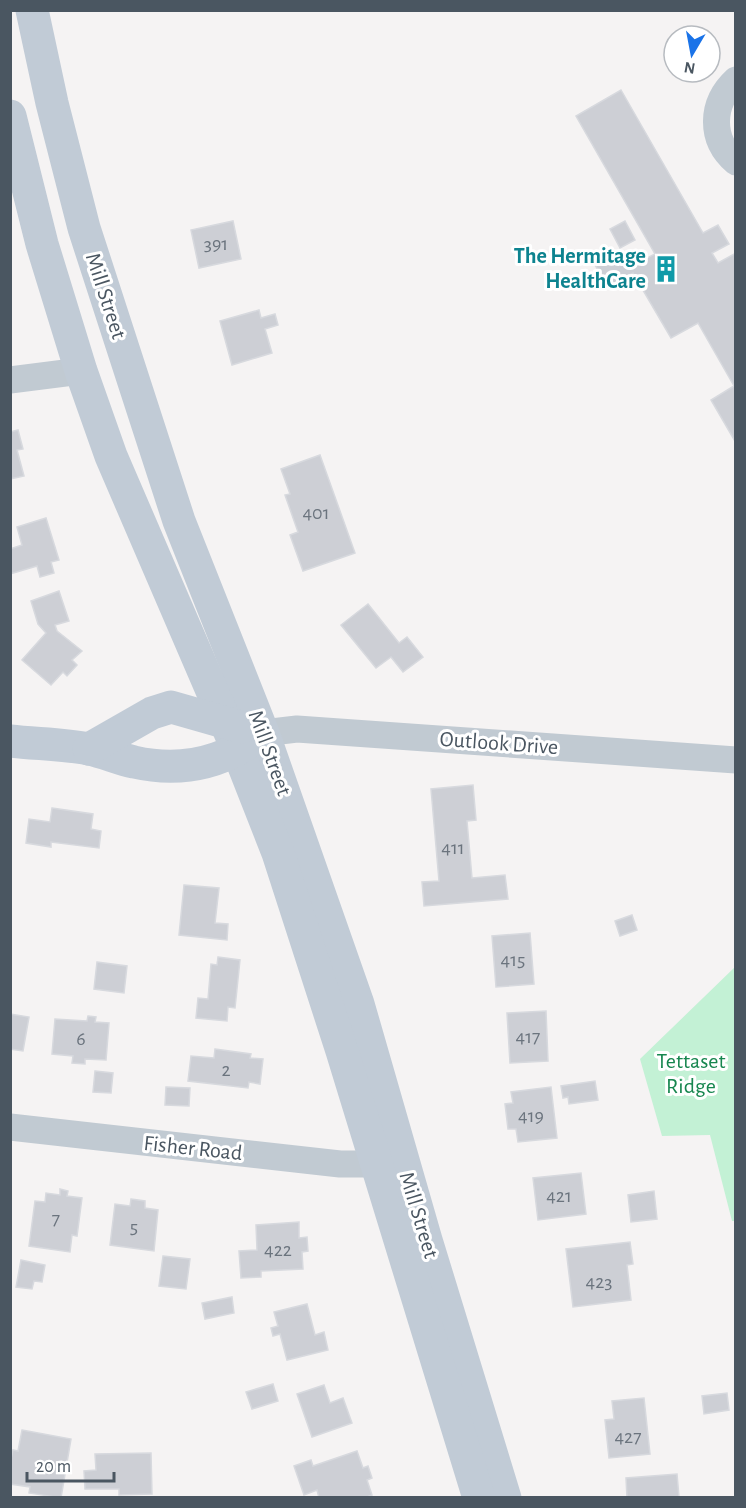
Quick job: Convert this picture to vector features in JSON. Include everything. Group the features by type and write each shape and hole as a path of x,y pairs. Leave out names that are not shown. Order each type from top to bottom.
{"main road":[{"name":"Mill Street","path":"32,10 52,103 84,228 179,521 278,853 312,953 479,1497"},
{"name":"Mill Street","path":"10,116 42,244 81,371 111,456 243,735 358,1004 505,1497"},
{"path":"89,749 152,713 171,707 243,735"},
{"path":"10,741 89,749 135,763 187,766 195,765 243,735"}],"street":[{"path":"735,80 726,89 718,105 716,118 720,142 725,152 735,162"},
{"path":"10,380 81,371"},
{"name":"Outlook Drive","path":"243,735 297,729 735,760"},
{"name":"Fisher Road","path":"10,1127 340,1164 376,1164"}],"green space":[{"name":"Tettaset Ridge","path":"735,967 736,1221 732,1221 710,1135 662,1136 640,1059"}],"building":[{"name":"The Hermitage HealthCare","path":"621,90 703,233 718,225 729,244 712,253 718,263 736,253 736,443 711,400 734,386 698,323 671,338 633,273 608,287 595,265 621,250 631,266 655,254 576,116"},
{"path":"233,221 241,259 199,268 191,230"},
{"path":"625,221 635,240 620,248 610,229"},
{"path":"259,310 261,318 275,314 278,325 265,329 272,353 232,365 220,321"},
{"path":"18,430 23,449 17,450 24,476 10,479 10,432"},
{"path":"320,455 355,553 303,571 290,535 298,532 285,495 290,494 281,469"},
{"path":"46,518 59,560 51,562 54,573 40,577 37,566 10,574 10,549 22,545 17,527"},
{"path":"59,591 69,621 55,625 57,631 82,651 72,660 77,665 67,676 63,672 51,685 22,660 46,633 38,624 31,601"},
{"path":"368,604 399,643 407,637 423,657 403,672 391,657 376,668 341,625"},
{"path":"473,785 476,820 467,821 472,878 505,875 508,899 424,906 422,882 439,881 431,789"},
{"path":"52,808 93,814 91,829 101,831 99,848 51,842 51,847 26,843 29,819 50,822"},
{"path":"184,885 219,888 215,923 228,924 227,940 179,935"},
{"path":"632,915 637,930 620,936 615,921"},
{"path":"530,933 534,984 496,987 492,936"},
{"path":"218,957 240,960 235,1008 228,1007 227,1021 196,1018 198,998 208,999 211,964 217,965"},
{"path":"97,962 127,966 124,993 94,989"},
{"path":"546,1011 548,1061 510,1063 507,1013"},
{"path":"10,1014 29,1017 23,1051 10,1049"},
{"path":"88,1016 96,1017 95,1022 109,1023 106,1060 85,1059 85,1064 72,1063 73,1056 52,1054 55,1019 87,1021"},
{"path":"215,1049 251,1054 250,1058 263,1059 260,1084 249,1082 248,1088 188,1081 191,1056 214,1058"},
{"path":"95,1071 113,1073 111,1093 93,1092"},
{"path":"595,1081 598,1100 569,1104 568,1097 563,1098 561,1086"},
{"path":"166,1087 190,1088 189,1106 165,1105"},
{"path":"551,1087 557,1138 518,1142 516,1129 508,1129 505,1104 513,1103 511,1092"},
{"path":"581,1173 586,1214 538,1220 533,1178"},
{"path":"60,1189 68,1191 67,1196 82,1198 77,1236 72,1235 70,1252 29,1246 35,1201 45,1202 46,1193 60,1195"},
{"path":"654,1191 657,1219 631,1222 628,1195"},
{"path":"131,1199 145,1201 145,1208 158,1210 154,1251 110,1245 115,1204 130,1206"},
{"path":"299,1222 299,1238 307,1237 308,1251 302,1252 303,1269 261,1271 261,1277 241,1278 239,1251 257,1250 256,1225"},
{"path":"630,1242 633,1264 627,1265 631,1300 573,1307 566,1249"},
{"path":"163,1256 190,1259 186,1289 159,1286"},
{"path":"21,1260 45,1265 42,1282 34,1281 32,1289 16,1287"},
{"path":"232,1297 234,1313 205,1319 202,1303"},
{"path":"307,1304 315,1335 324,1332 328,1350 287,1360 280,1334 273,1336 271,1328 278,1326 274,1312"},
{"path":"273,1384 278,1401 252,1409 246,1392"},
{"path":"324,1385 330,1403 343,1398 352,1423 312,1437 297,1394"},
{"path":"727,1393 729,1410 704,1414 702,1396"},
{"path":"644,1398 650,1454 609,1458 605,1420 614,1419 612,1401"},
{"path":"22,1430 71,1439 61,1498 29,1493 30,1487 10,1484 10,1463 13,1450 18,1451"},
{"path":"357,1451 363,1468 368,1466 372,1478 367,1480 372,1495 365,1498 319,1498 317,1490 304,1495 294,1466 311,1460 313,1466"},
{"path":"151,1453 152,1494 119,1495 119,1489 85,1489 84,1471 96,1470 95,1454"},
{"path":"677,1474 679,1497 684,1498 627,1498 626,1478"}],"place":[{"name":"The Hermitage HealthCare","path":"666,269"}]}
